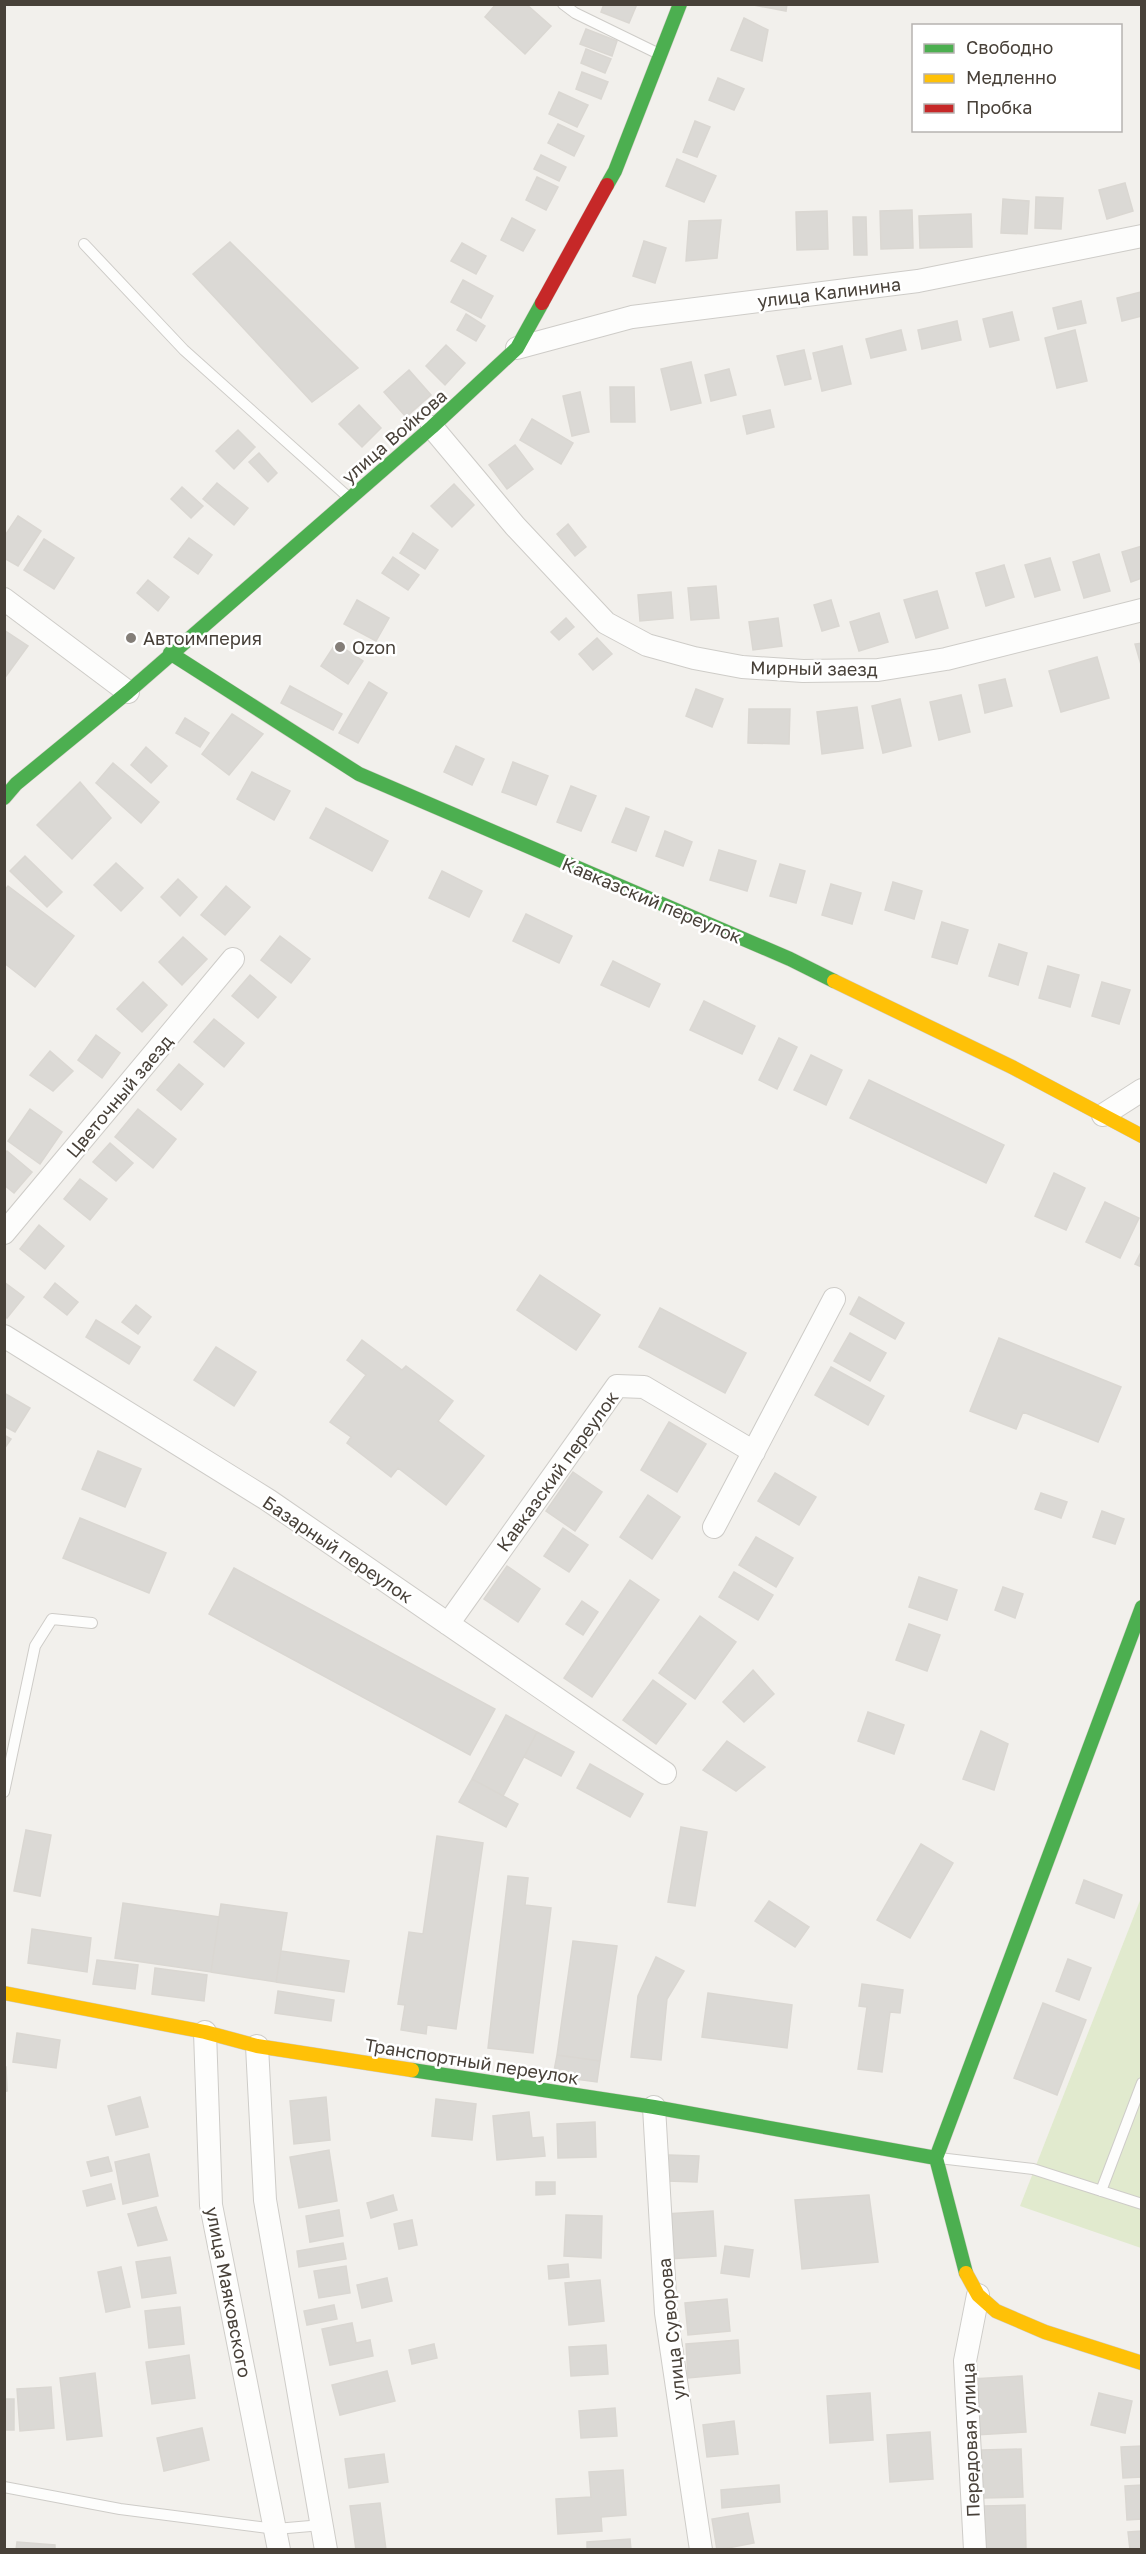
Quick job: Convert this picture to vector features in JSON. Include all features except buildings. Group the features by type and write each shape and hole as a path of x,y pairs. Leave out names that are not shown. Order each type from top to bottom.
{"street":[{"name":"улица Войкова","path":"4,798 16,784 128,692 170,653 432,427 517,348 615,171 680,4"},
{"name":"улица Калинина","path":"517,348 632,317 918,281 1142,236"},
{"name":"Мирный заезд","path":"432,427 515,526 606,624 647,645 694,658 742,667 803,671 879,670 946,658 1142,610"},
{"path":"4,599 128,692"},
{"name":"Кавказский переулок","path":"170,653 359,774 790,959 1012,1067 1142,1136"},
{"name":"Цветочный заезд","path":"4,1233 233,959"},
{"path":"1103,1115 1142,1090"},
{"path":"714,1527 834,1299"},
{"name":"Базарный переулок","path":"4,1336 268,1500 665,1773"},
{"name":"Кавказский переулок","path":"448,1624 618,1386 644,1387 754,1452"},
{"path":"1142,1607 936,2158 963,2268 978,2295 996,2311 1045,2332 1142,2362"},
{"name":"Транспортный переулок","path":"4,1994 205,2032 257,2046 654,2107 936,2158"},
{"name":"улица Маяковского","path":"205,2032 211,2205 277,2540"},
{"path":"257,2046 265,2200 326,2550"},
{"name":"улица Суворова","path":"654,2107 666,2313 701,2550"},
{"name":"Передовая улица","path":"975,2550 965,2361 978,2295"}],"lane":[{"path":"563,4 575,13 660,54"},
{"path":"84,244 183,350 350,498"},
{"path":"4,1792 35,1646 52,1619 92,1623"},
{"path":"1101,2191 1142,2083"},
{"path":"936,2158 1034,2169 1142,2204"},
{"path":"4,2487 277,2540 322,2525"}],"green space":[{"path":"1141,1898 1141,2248 1020,2206"}],"traffic: fast":[{"path":"607,185 615,171 680,4"},
{"path":"4,798 16,784 128,692 432,427 517,348 542,303"},
{"path":"170,653 359,774 790,959 834,981"},
{"path":"966,2273 936,2158 1142,1607"},
{"path":"412,2070 654,2107 936,2158"}],"traffic: slow":[{"path":"834,981 1012,1067 1142,1136"},
{"path":"4,1993 205,2032 257,2046 412,2070"},
{"path":"966,2273 978,2295 996,2311 1045,2332 1142,2363"}],"traffic: jam":[{"path":"542,303 607,185"}],"place":[{"name":"Автоимперия","path":"131,638"},
{"name":"Ozon","path":"340,647"}]}
